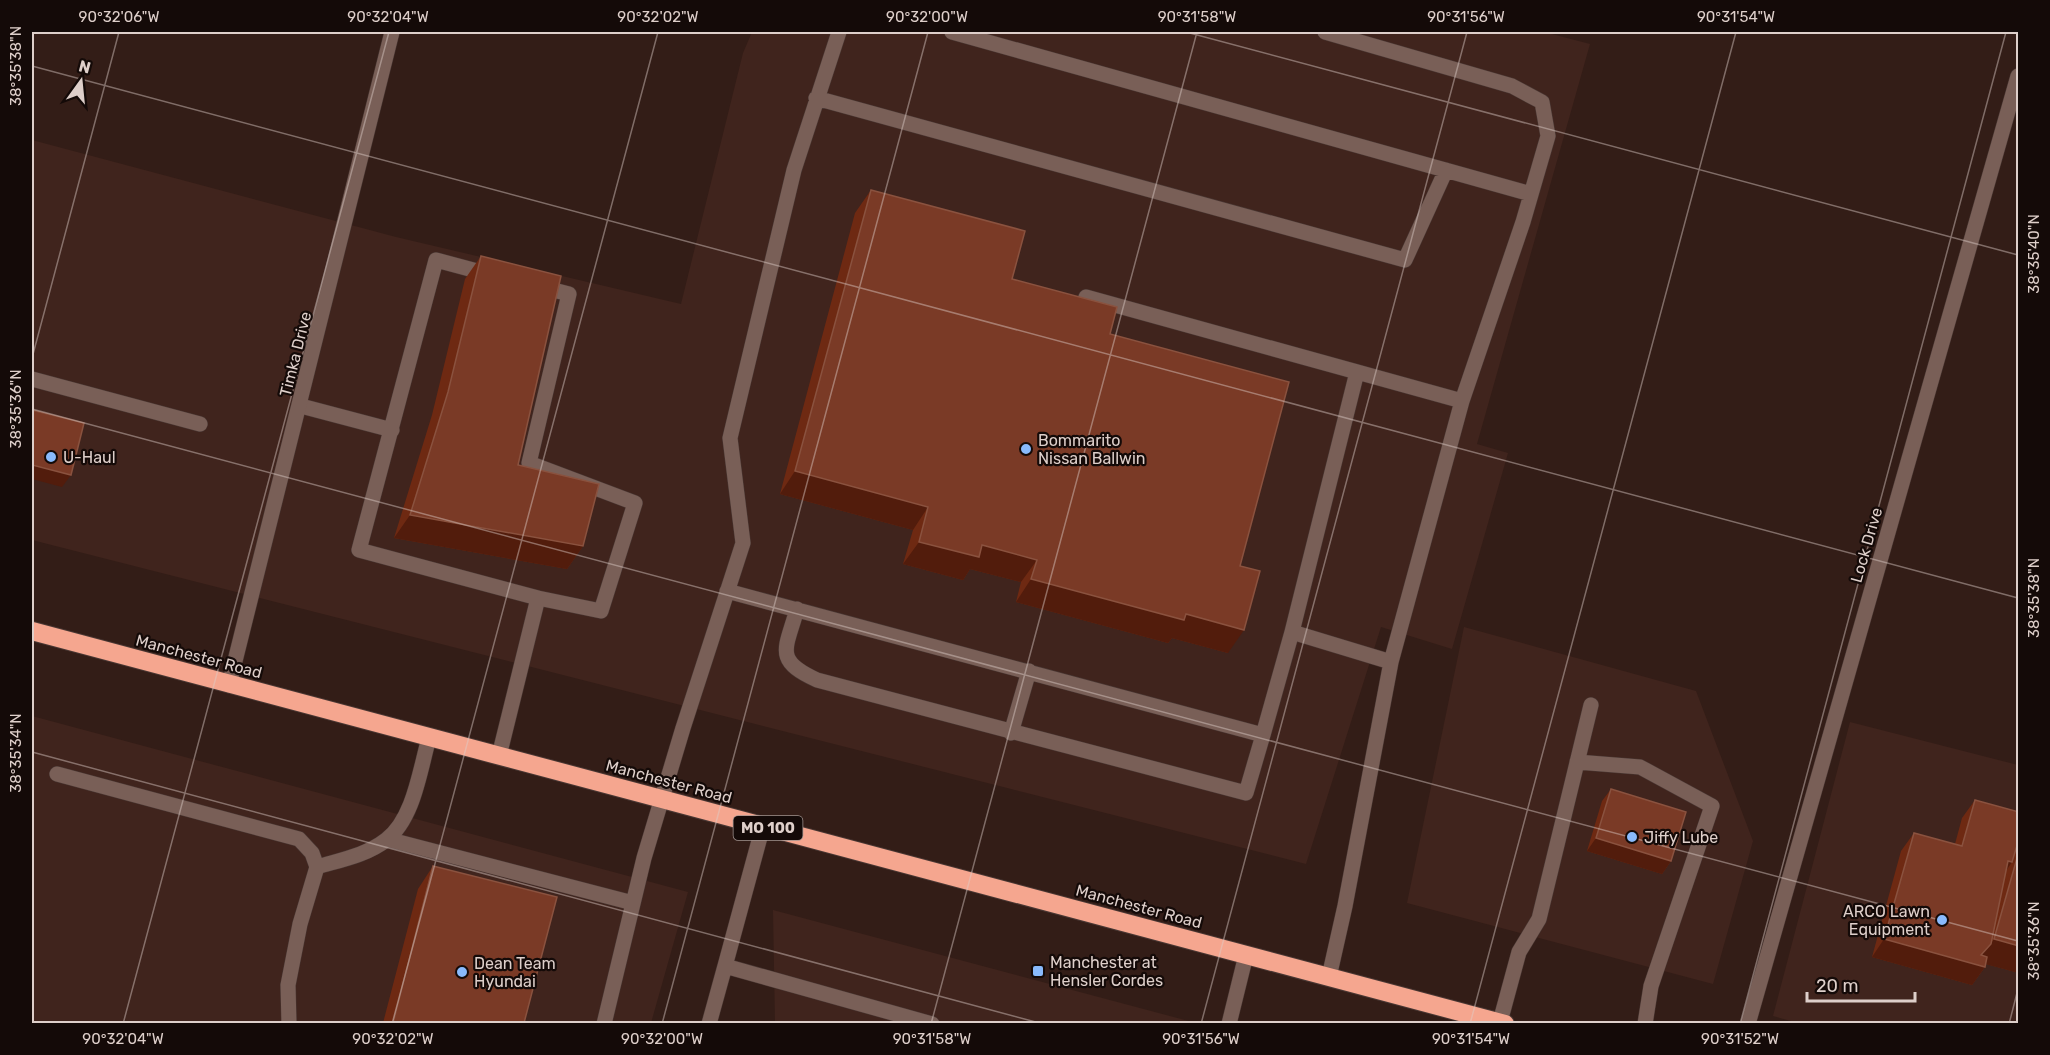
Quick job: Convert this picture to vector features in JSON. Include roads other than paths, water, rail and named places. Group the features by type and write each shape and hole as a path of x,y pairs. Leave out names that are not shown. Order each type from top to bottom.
{"highway":[{"name":"Manchester Road","path":"32,631 1503,1023"}],"street":[{"name":"Timka Drive","path":"229,685 301,406 392,32"},
{"path":"604,1023 633,903 663,798 743,543 730,438 794,170 839,32"},
{"path":"952,32 1531,194"},
{"path":"1325,32 1512,86 1542,102 1548,136 1462,401 1391,662 1345,906 1329,977"},
{"name":"Lock Drive","path":"1748,1023 2019,76"},
{"path":"816,98 1406,260 1446,170"},
{"path":"502,277 436,260 359,550 538,598 601,611 635,503 529,463 569,294 524,283"},
{"path":"1086,297 1462,401"},
{"path":"797,609 785,651 788,663 797,671 817,680 1246,794 1292,632 1357,372"},
{"path":"32,379 200,424"},
{"path":"301,406 392,430"},
{"path":"727,591 1263,735"},
{"path":"499,756 538,598"},
{"path":"1292,632 1391,662"},
{"path":"1011,733 1029,671"},
{"path":"1503,1023 1519,952 1539,919 1591,705"},
{"path":"317,867 362,853 387,840 402,822 412,797 429,738"},
{"path":"1577,762 1640,767 1712,806 1651,986 1645,1023"},
{"path":"57,774 299,839 312,853 317,867 300,924 288,985 289,1023"},
{"path":"709,1023 763,826"},
{"path":"387,840 633,903"},
{"path":"1229,1023 1246,955"},
{"path":"725,966 932,1023"}],"place":[{"name":"Bommarito Nissan Ballwin","path":"1026,449"},
{"name":"U-Haul","path":"51,457"},
{"name":"Jiffy Lube","path":"1632,837"},
{"name":"ARCO Lawn Equipment","path":"1942,920"},
{"name":"Manchester at Hensler Cordes","path":"1038,971"},
{"name":"Dean Team Hyundai","path":"462,972"}]}
